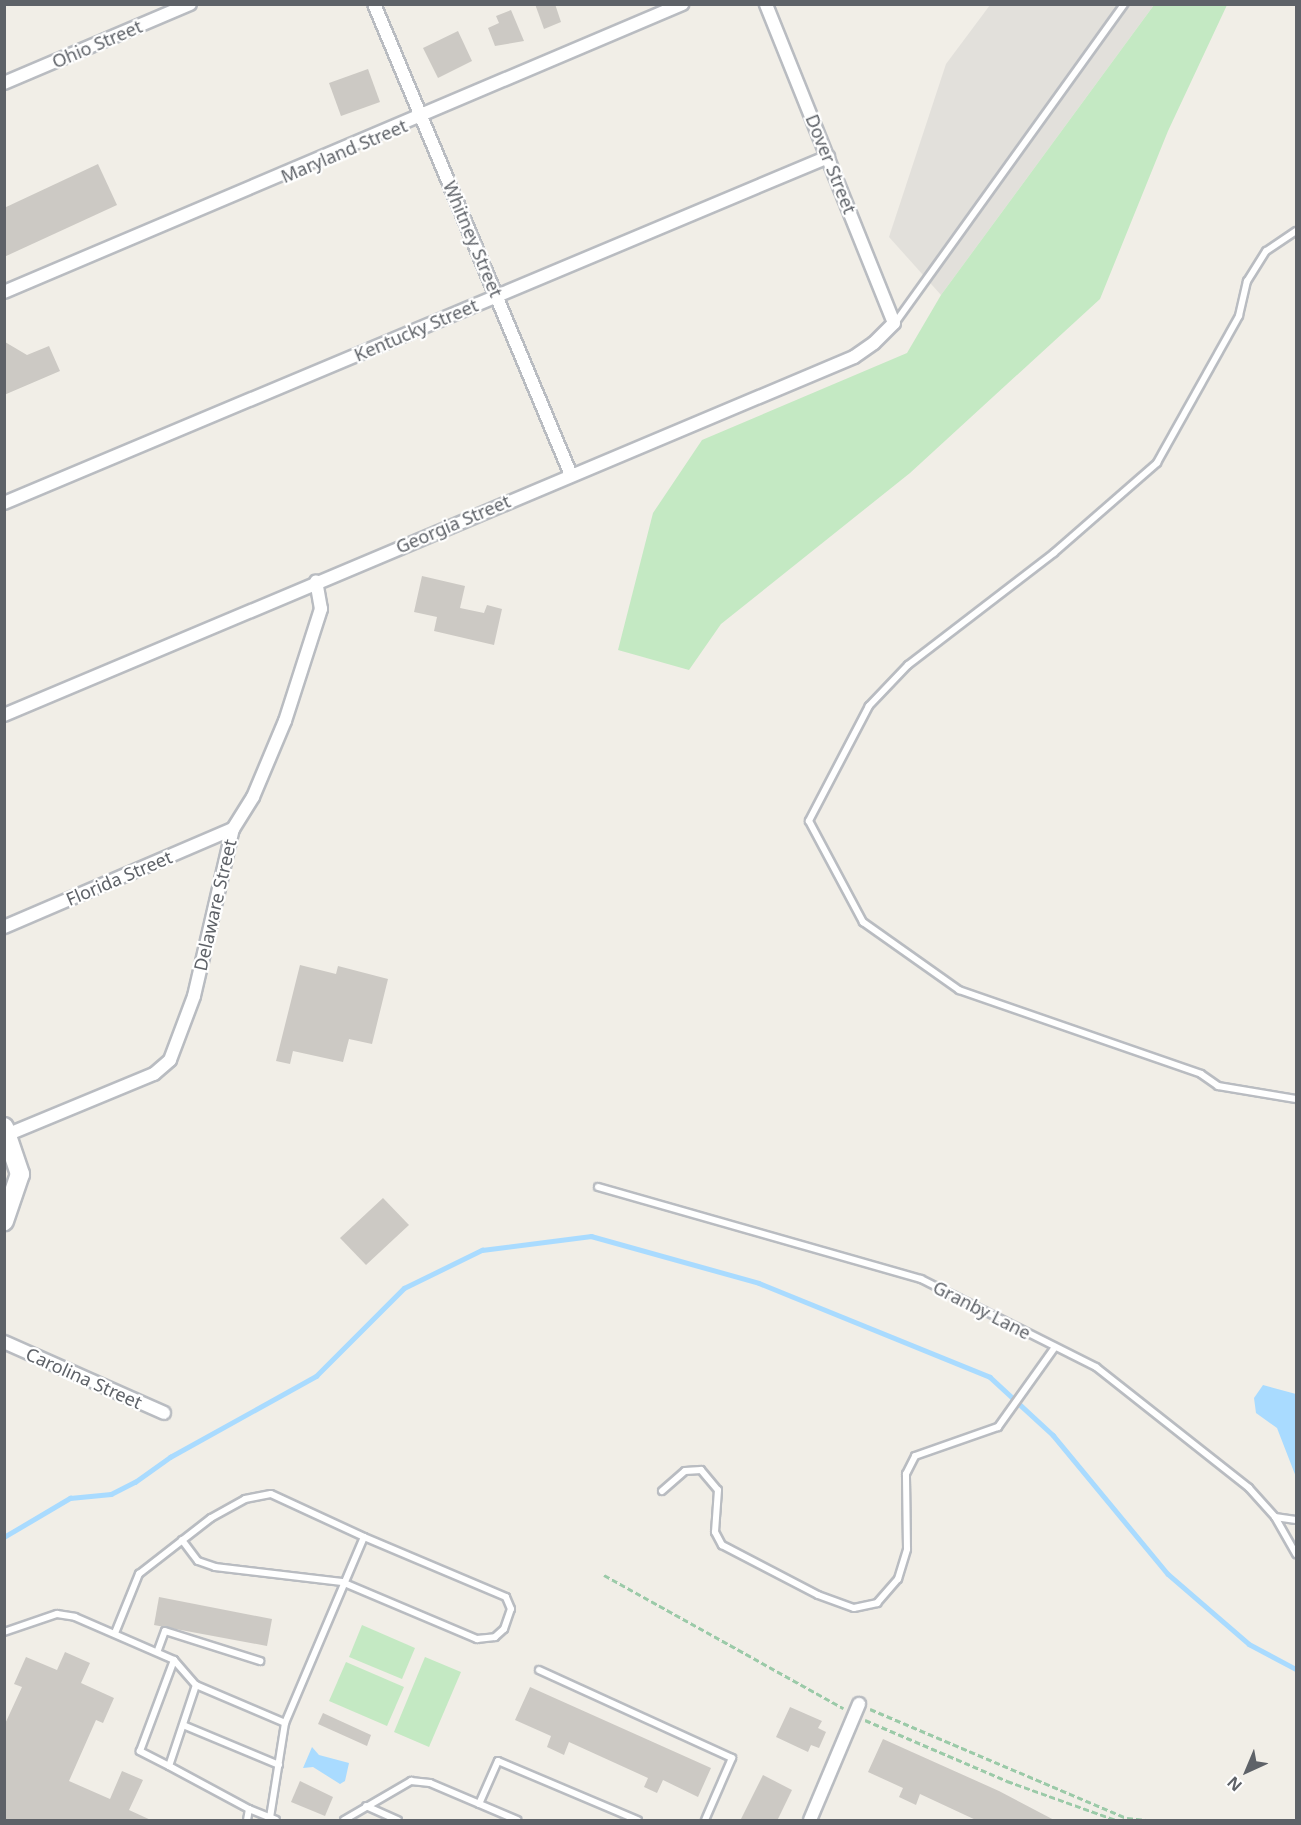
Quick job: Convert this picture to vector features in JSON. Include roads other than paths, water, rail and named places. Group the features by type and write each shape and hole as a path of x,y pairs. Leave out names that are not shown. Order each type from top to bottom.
{"main road":[{"path":"4,1221 20,1174 6,1133"}],"street":[{"name":"Ohio Street","path":"4,82 190,4"},
{"name":"Whitney Street","path":"374,4 571,474"},
{"name":"Maryland Street","path":"4,292 421,119 682,4"},
{"name":"Dover Street","path":"766,4 894,323"},
{"name":"Kentucky Street","path":"4,502 828,157"},
{"name":"Georgia Street","path":"4,715 316,581 854,357 894,323"},
{"name":"Delaware Street","path":"6,1133 154,1074 170,1060 194,996 233,829 253,798 285,721 321,609 316,581"},
{"name":"Florida Street","path":"4,927 233,829"},
{"name":"Carolina Street","path":"4,1342 164,1413"},
{"path":"810,1821 859,1704"}],"lane":[{"path":"894,323 1124,4"},
{"path":"1296,231 1266,251 1247,281 1239,316 1157,463 1054,553 908,665 869,706 809,821 863,922 959,990 1201,1074 1218,1086 1296,1099"},
{"name":"Granby Lane","path":"598,1187 921,1279 1096,1367 1146,1404 1249,1488 1275,1517 1296,1554"},
{"path":"662,1491 685,1471 701,1470 718,1490 715,1532 722,1545 854,1608 877,1603 898,1579 907,1548 906,1474 915,1456 998,1427 1055,1347"},
{"path":"115,1633 139,1574 182,1540 245,1498 271,1494 364,1538 506,1598 511,1609 504,1629 495,1637 477,1639 342,1582 215,1568 198,1561 182,1540"},
{"path":"1275,1517 1296,1520"},
{"path":"174,1660 140,1751 249,1809 273,1819 285,1723 342,1582 364,1538"},
{"path":"4,1632 57,1614 158,1650 174,1660 196,1685 285,1723"},
{"path":"158,1650 165,1631 260,1661"},
{"path":"539,1670 732,1758 705,1821"},
{"path":"169,1766 196,1685"},
{"path":"183,1725 279,1765"},
{"path":"479,1804 498,1761 638,1821"},
{"path":"344,1821 411,1781 479,1804 517,1821"},
{"path":"366,1806 398,1821"},
{"path":"247,1821 249,1809"}],"water":[{"path":"1263,1385 1296,1394 1296,1477 1277,1428 1256,1413 1254,1398"},
{"path":"312,1747 319,1755 349,1763 345,1781 340,1784 313,1767 303,1768"}],"waterway":[{"path":"4,1537 70,1498 111,1494 135,1482 170,1457 316,1376 404,1288 482,1250 591,1236 759,1283 990,1377 1053,1435 1168,1574 1249,1644 1296,1669"}]}
